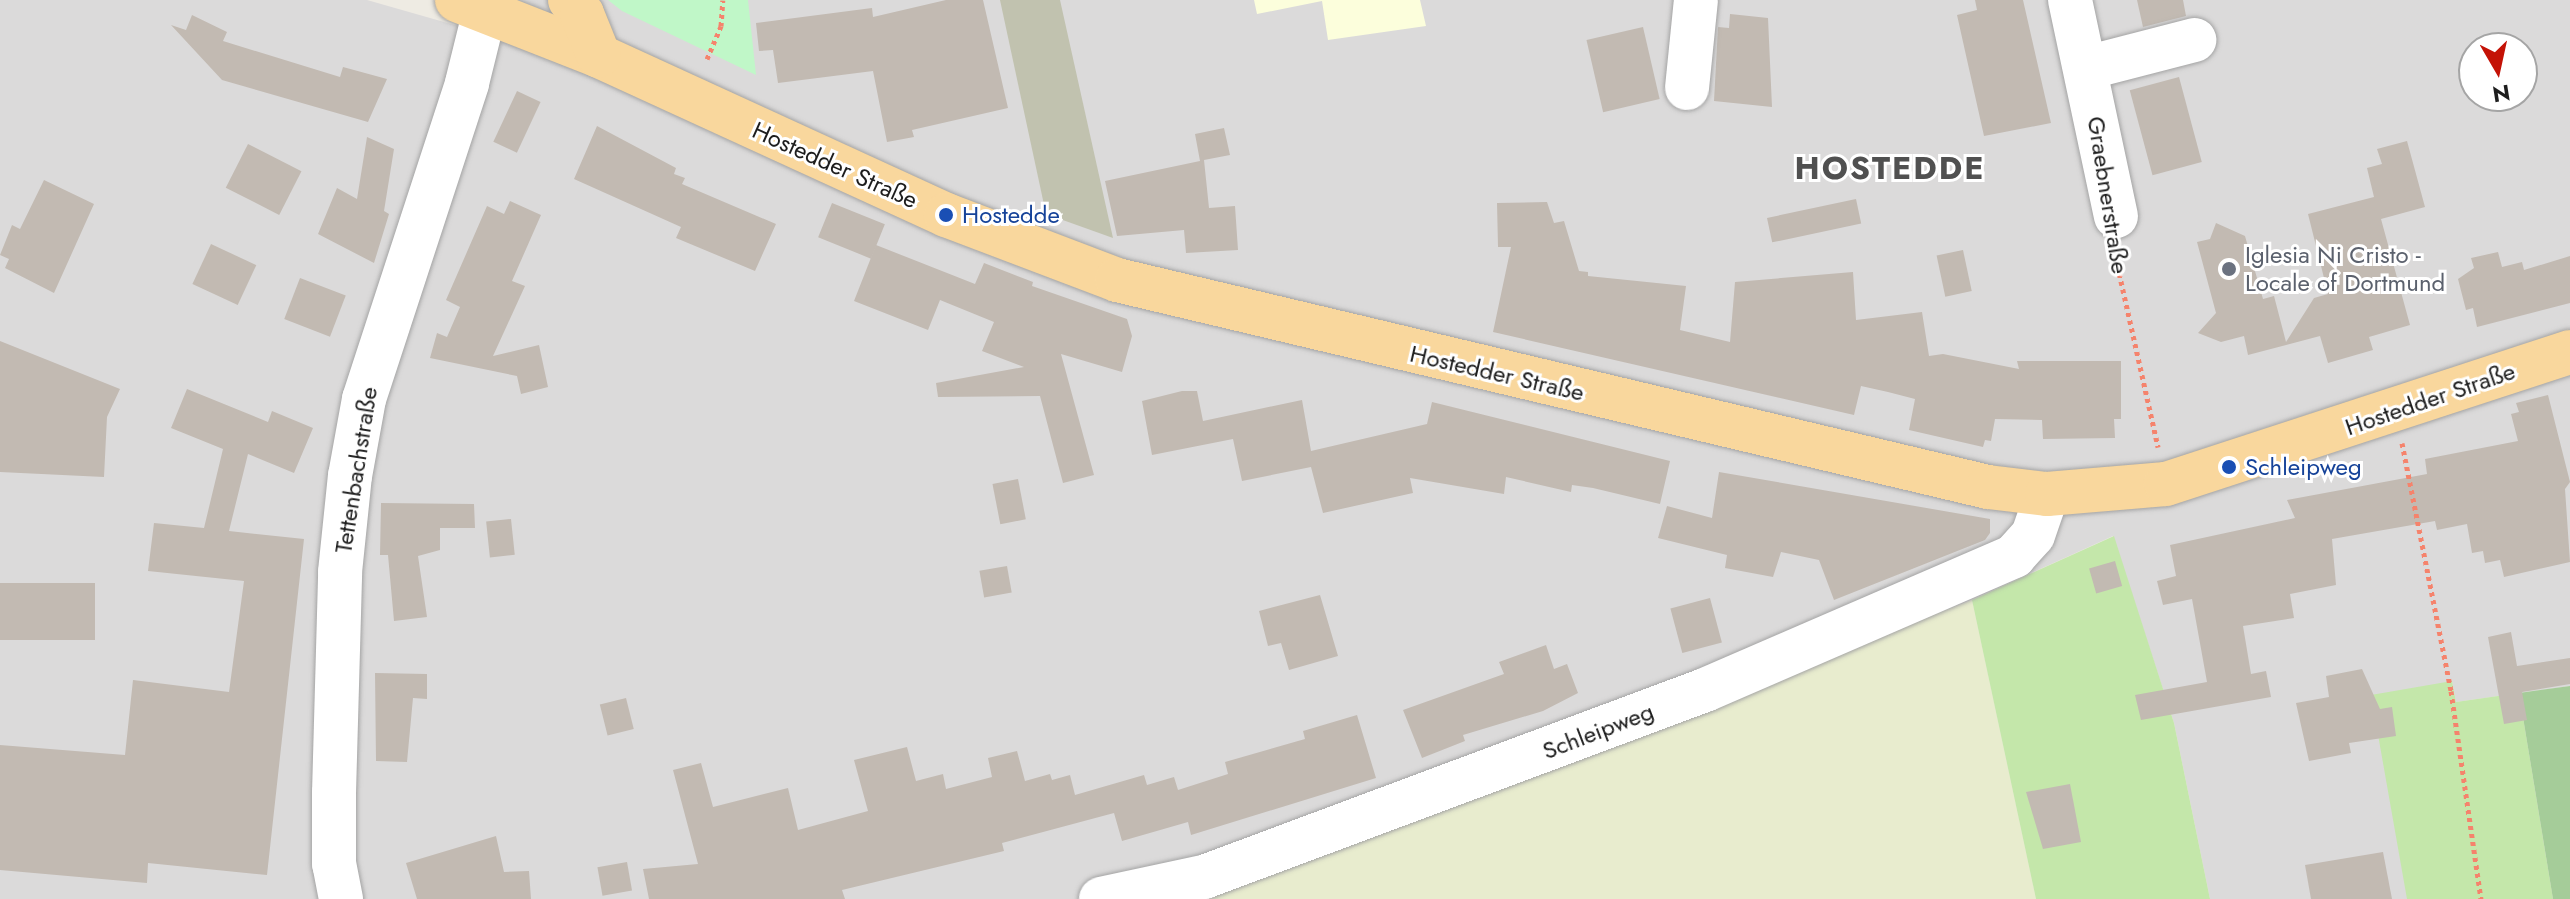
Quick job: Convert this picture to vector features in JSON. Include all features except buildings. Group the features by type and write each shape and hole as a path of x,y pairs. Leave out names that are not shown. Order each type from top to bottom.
{"main road":[{"path":"570,0 582,14 599,56"},
{"name":"Hostedder Straße","path":"476,3 946,215 1117,280 1876,463 2047,494 2166,484 2570,352"}],"street":[{"path":"1687,88 1696,0"},
{"name":"Graebnerstraße","path":"2070,0 2116,216"},
{"name":"Tettenbachstraße","path":"341,899 334,793 340,572 350,476 364,399 467,83 476,3"},
{"path":"2086,68 2194,40"},
{"name":"Schleipweg","path":"1101,899 1204,877 1719,684 2014,556 2033,535 2047,494"}],"path":[{"path":"707,59 721,26 723,0"},
{"name":"Graebnerstraße","path":"2116,216 2109,228 2166,484"},
{"path":"2395,411 2451,691 2481,899"}],"shaded area":[{"path":"0,0 367,0 500,38 512,0 2570,0 2570,686 2456,702 2452,681 2407,899 2210,899 2174,723 2113,536 1972,600 1380,830 1186,899 0,899"},
{"path":"1000,0 1060,0 1113,238 1046,214"},
{"path":"1254,0 1420,0 1426,26 1328,40 1322,1 1257,14"},
{"path":"1972,600 2036,899 1185,899"}],"green space":[{"path":"608,0 748,0 756,75 622,11"},
{"path":"2114,536 2174,723 2210,899 2036,899 1972,600"},
{"path":"2452,681 2456,702 2519,693 2553,899 2407,899 2371,695"},
{"path":"2570,686 2570,899 2553,899 2519,693"}],"place":[{"name":"Hostedde","path":"946,215"},
{"name":"Iglesia Ni Cristo - Locale of Dortmund","path":"2229,269"},
{"name":"Schleipweg","path":"2229,467"}],"district":[{"name":"HOSTEDDE","path":"1890,168"}]}
